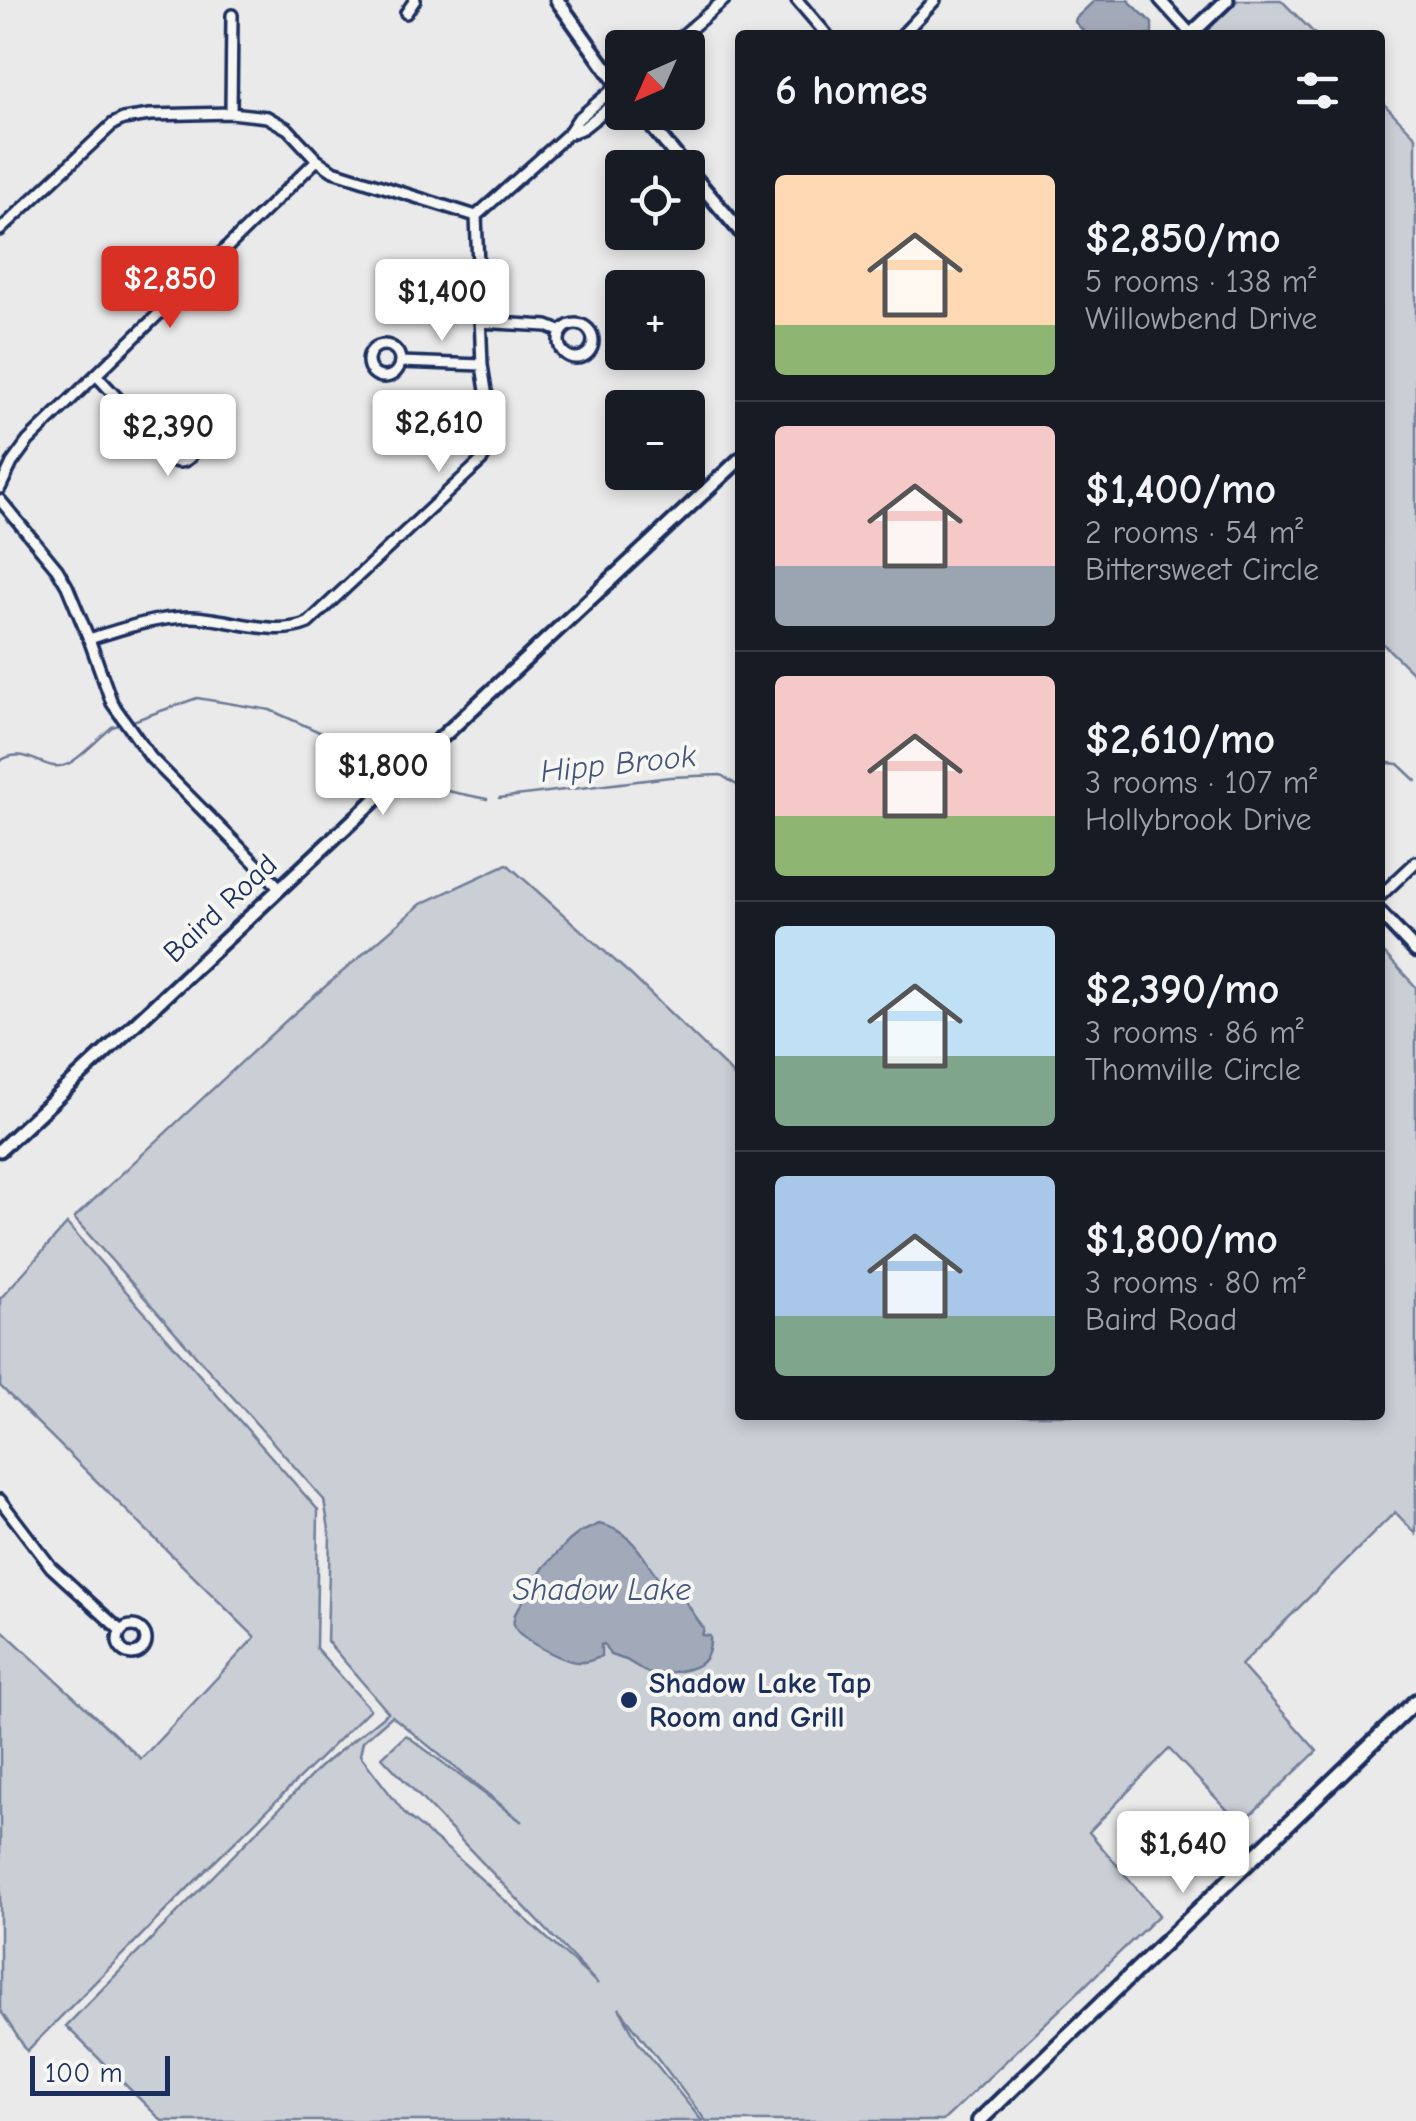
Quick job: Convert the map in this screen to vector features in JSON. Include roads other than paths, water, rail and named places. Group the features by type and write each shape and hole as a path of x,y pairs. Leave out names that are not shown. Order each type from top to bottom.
{"main road":[{"path":"979,2121 1416,1701"}],"street":[{"path":"406,13 416,0"},
{"path":"558,0 605,66"},
{"path":"689,30 724,0"},
{"path":"797,0 823,30"},
{"path":"907,30 935,0"},
{"path":"1160,0 1187,30"},
{"path":"1196,30 1228,0"},
{"path":"231,113 232,15"},
{"path":"476,216 568,134 582,116 605,100"},
{"path":"0,230 104,132 123,119 150,114 267,116 278,121 333,171 476,216"},
{"path":"655,130 671,150"},
{"path":"0,488 28,441 317,160"},
{"path":"705,191 735,225"},
{"path":"89,639 185,617 278,629 308,624 468,474 491,443 482,365 476,216"},
{"path":"480,322 547,326 562,332"},
{"path":"400,362 482,365"},
{"path":"97,376 146,429 164,442"},
{"name":"Baird Road","path":"0,1150 735,464"},
{"path":"0,500 68,586 112,702 136,739 278,887"},
{"path":"1385,891 1416,862"},
{"path":"1385,918 1416,951"},
{"path":"0,1500 51,1567 121,1631"}],"water":[{"path":"1095,0 1128,0 1152,23 1152,30 1082,30 1076,18"},
{"name":"Shadow Lake","path":"599,1524 634,1544 673,1595 681,1588 704,1629 702,1635 710,1636 706,1658 700,1664 653,1676 610,1655 604,1644 601,1656 584,1662 572,1661 536,1645 516,1629 515,1614 544,1567 579,1533"}],"waterway":[{"name":"Hipp Brook","path":"133,721 197,698 270,710 376,757 392,768"},
{"name":"Hipp Brook","path":"0,761 18,755 52,766 68,764 119,725"},
{"name":"Hipp Brook","path":"1385,763 1398,764 1416,781"},
{"name":"Hipp Brook","path":"499,798 670,777 721,775 735,784"},
{"name":"Hipp Brook","path":"410,780 417,785 487,799"}],"place":[{"name":"Shadow Lake Tap Room and Grill","path":"629,1700"}]}
